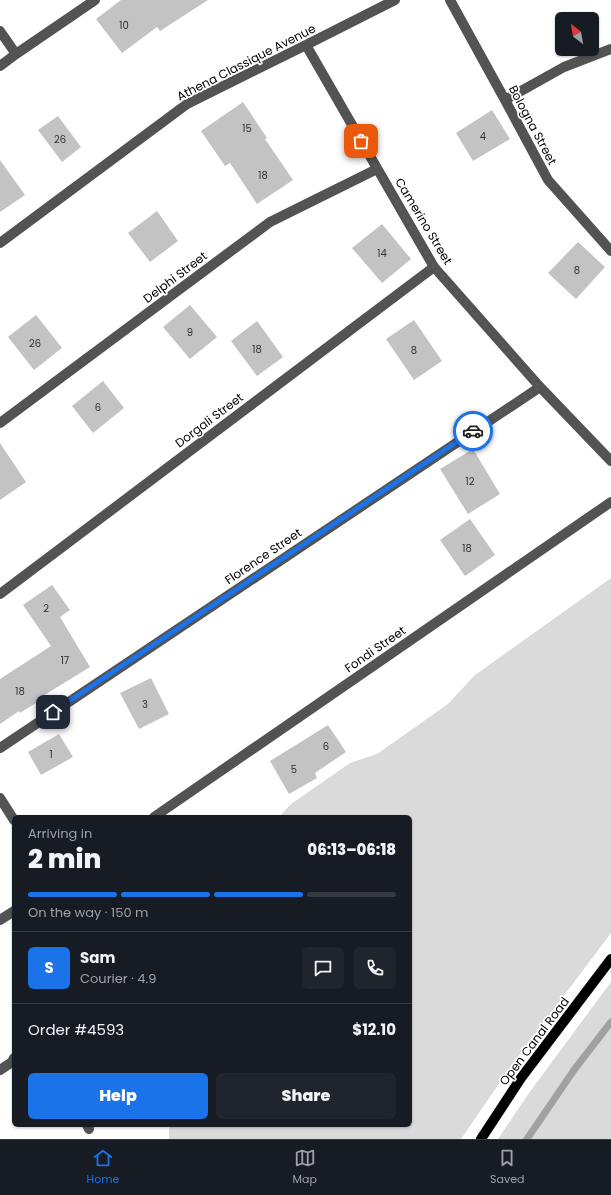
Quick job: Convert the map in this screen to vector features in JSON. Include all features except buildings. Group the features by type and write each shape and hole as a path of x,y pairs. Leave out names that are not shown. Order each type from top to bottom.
{"main road":[{"name":"Open Canal Road","path":"481,1139 521,1078 611,959"}],"street":[{"path":"0,66 95,0"},
{"name":"Athena Classique Avenue","path":"0,243 187,104 395,0"},
{"name":"Bologna Street","path":"450,0 548,180 611,251"},
{"path":"0,31 16,54"},
{"name":"Camerino Street","path":"306,45 434,267 540,387 611,461"},
{"path":"505,100 564,67 611,49"},
{"name":"Delphi Street","path":"0,423 270,222 377,169"},
{"name":"Dorgali Street","path":"0,594 434,267"},
{"name":"Florence Street","path":"0,748 540,387"},
{"name":"Fondi Street","path":"157,815 611,502"},
{"path":"0,798 12,817"},
{"path":"0,920 12,912"},
{"path":"0,1070 12,1062"}],"shaded area":[{"path":"611,578 611,933 511,1066 461,1139 169,1139 169,1127 412,1127 412,815 281,815 291,804 350,763 377,754 448,704 475,675"},
{"path":"611,982 611,1139 498,1139 529,1093"}],"waterway":[{"path":"527,1139 574,1070 611,1022"}],"way so far":[{"path":"361,141 434,267 540,387 473,431"}],"route":[{"path":"53,712 473,431"}]}
